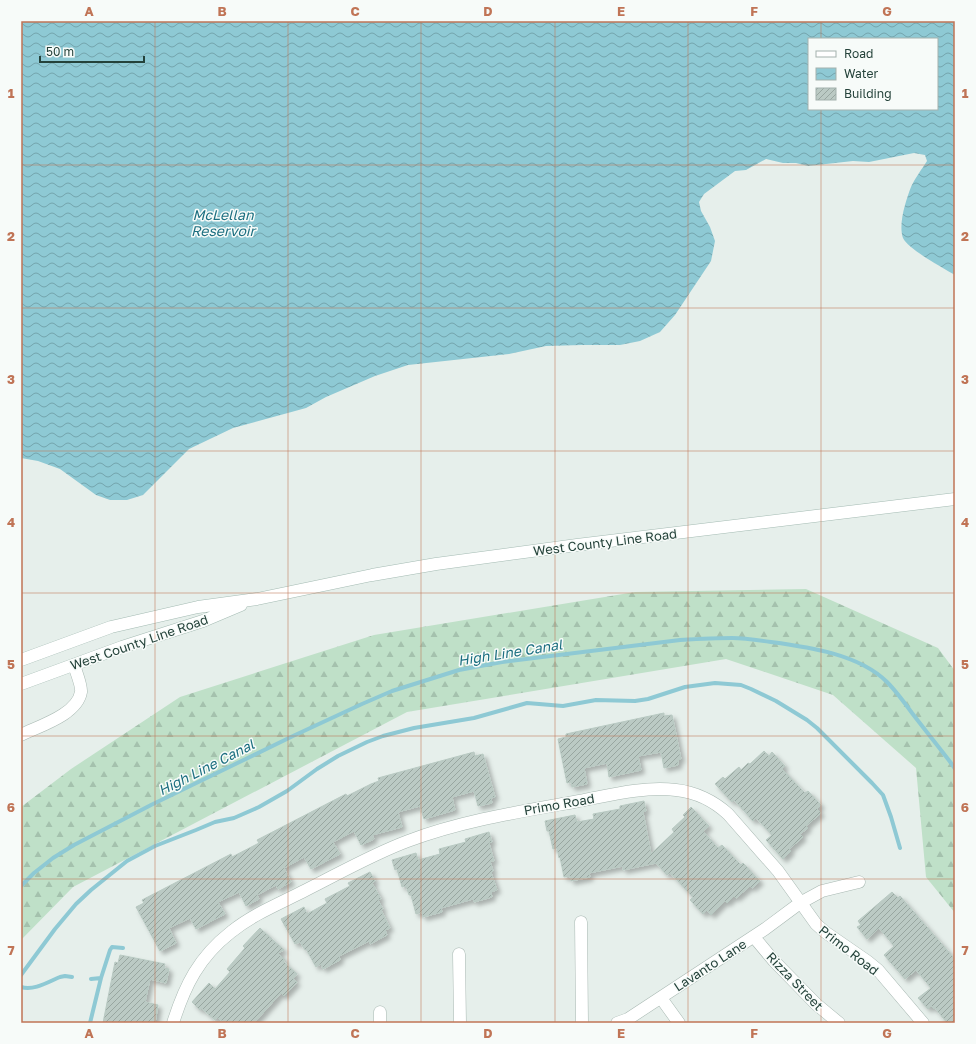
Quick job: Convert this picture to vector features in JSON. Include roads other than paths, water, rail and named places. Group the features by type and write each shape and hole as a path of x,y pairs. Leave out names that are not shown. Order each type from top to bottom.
{"street":[{"name":"West County Line Road","path":"21,660 111,627 198,607 257,599 372,574 585,544 955,500"},
{"name":"West County Line Road","path":"21,684 203,621 257,599"},
{"path":"21,735 61,717 74,707 81,693 74,665"},
{"name":"Primo Road","path":"173,1023 178,1006 186,988 203,961 208,954 231,932 260,914 371,857 393,847 432,833 502,815 627,792 648,790 677,790 696,795 721,808 778,871 816,924 878,970 923,1023"},
{"name":"Lavanto Lane","path":"618,1023 628,1019 754,937 800,903 822,891 859,882"},
{"path":"581,922 582,1023"},
{"name":"Rizza Street","path":"754,937 774,961 816,1004 839,1023"},
{"path":"459,954 460,1023"},
{"path":"661,998 679,1023"}],"water":[{"name":"McLellan Reservoir","path":"21,21 955,21 955,275 918,253 903,238 901,226 905,205 913,184 927,161 925,155 914,153 869,162 853,161 808,166 766,159 746,170 735,171 704,194 699,202 701,211 710,227 715,241 711,261 675,315 660,332 640,341 620,345 546,346 509,354 408,365 375,376 326,397 306,408 233,428 189,449 143,495 127,500 110,500 96,495 60,469 38,461 21,458"}],"waterway":[{"name":"High Line Canal","path":"21,886 34,873 53,858 74,845 151,805 293,736 392,691 459,670 502,662 680,640 732,638 817,649 848,658 875,672 887,682 955,769"},
{"path":"21,975 55,929 76,904 127,861 155,846 215,822 234,818 259,807 287,791 338,756 367,742 414,728 474,718 527,703 563,706 596,700 635,701 648,699 685,687 715,683 741,685 776,701 807,720 817,728 872,783 883,795 900,848"},
{"path":"90,1023 101,978 110,950 112,947 123,948"},
{"path":"21,987 31,988 60,977 72,977"},
{"path":"91,979 101,978"}]}
